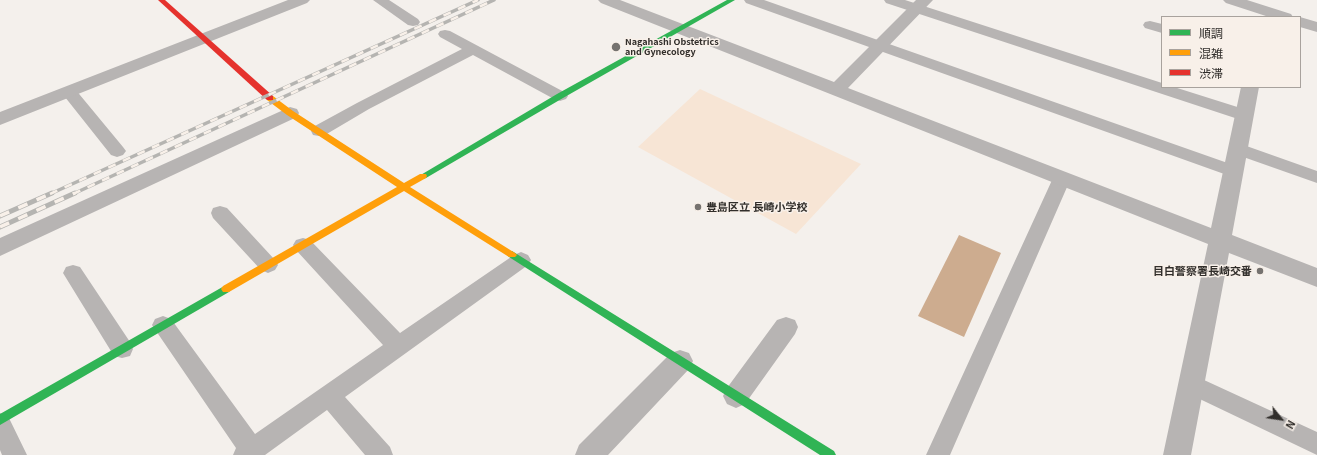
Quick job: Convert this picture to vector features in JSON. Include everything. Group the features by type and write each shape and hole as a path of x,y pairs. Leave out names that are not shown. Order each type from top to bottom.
{"street":[{"path":"161,0 267,96 290,112 404,187 830,455"},
{"path":"0,119 302,0"},
{"path":"606,0 1317,278"},
{"path":"0,420 560,96 732,0"},
{"path":"1231,0 1269,9 1283,16"},
{"path":"836,90 921,4"},
{"path":"1301,22 1317,27"},
{"path":"1177,455 1250,88"},
{"path":"0,248 290,112"},
{"path":"736,396 786,327"},
{"path":"589,455 680,361"}],"lane":[{"path":"380,0 413,22"},
{"path":"751,0 1233,171"},
{"path":"891,0 921,4 1161,86"},
{"path":"445,34 560,96"},
{"path":"319,131 362,106 473,49"},
{"path":"1165,88 1244,115"},
{"path":"69,92 116,151"},
{"path":"1238,149 1317,177"},
{"path":"938,455 1062,178"},
{"path":"220,212 268,265"},
{"path":"302,245 399,347"},
{"path":"163,325 249,453 521,260"},
{"path":"73,273 122,349"},
{"path":"1192,384 1317,444"},
{"path":"329,396 381,455"},
{"path":"0,424 14,455"}],"shaded area":[{"path":"700,89 861,164 796,234 638,147"},
{"path":"959,235 1001,253 964,337 918,316"}],"railway":[{"path":"50,194 478,0"},
{"path":"73,194 494,0"},
{"path":"0,216 52,193"},
{"path":"0,227 75,193"}],"traffic: fast":[{"path":"423,176 560,96 732,0"},
{"path":"512,255 830,455"},
{"path":"0,420 226,289"}],"traffic: slow":[{"path":"270,98 290,113 404,187 512,255"},
{"path":"226,289 423,176"}],"traffic: jam":[{"path":"161,0 270,98"}],"place":[{"name":"Nagahashi Obstetrics and Gynecology","path":"616,47"},
{"name":"豊島区立 長崎小学校","path":"698,207"},
{"name":"目白警察署長崎交番","path":"1260,271"}]}
